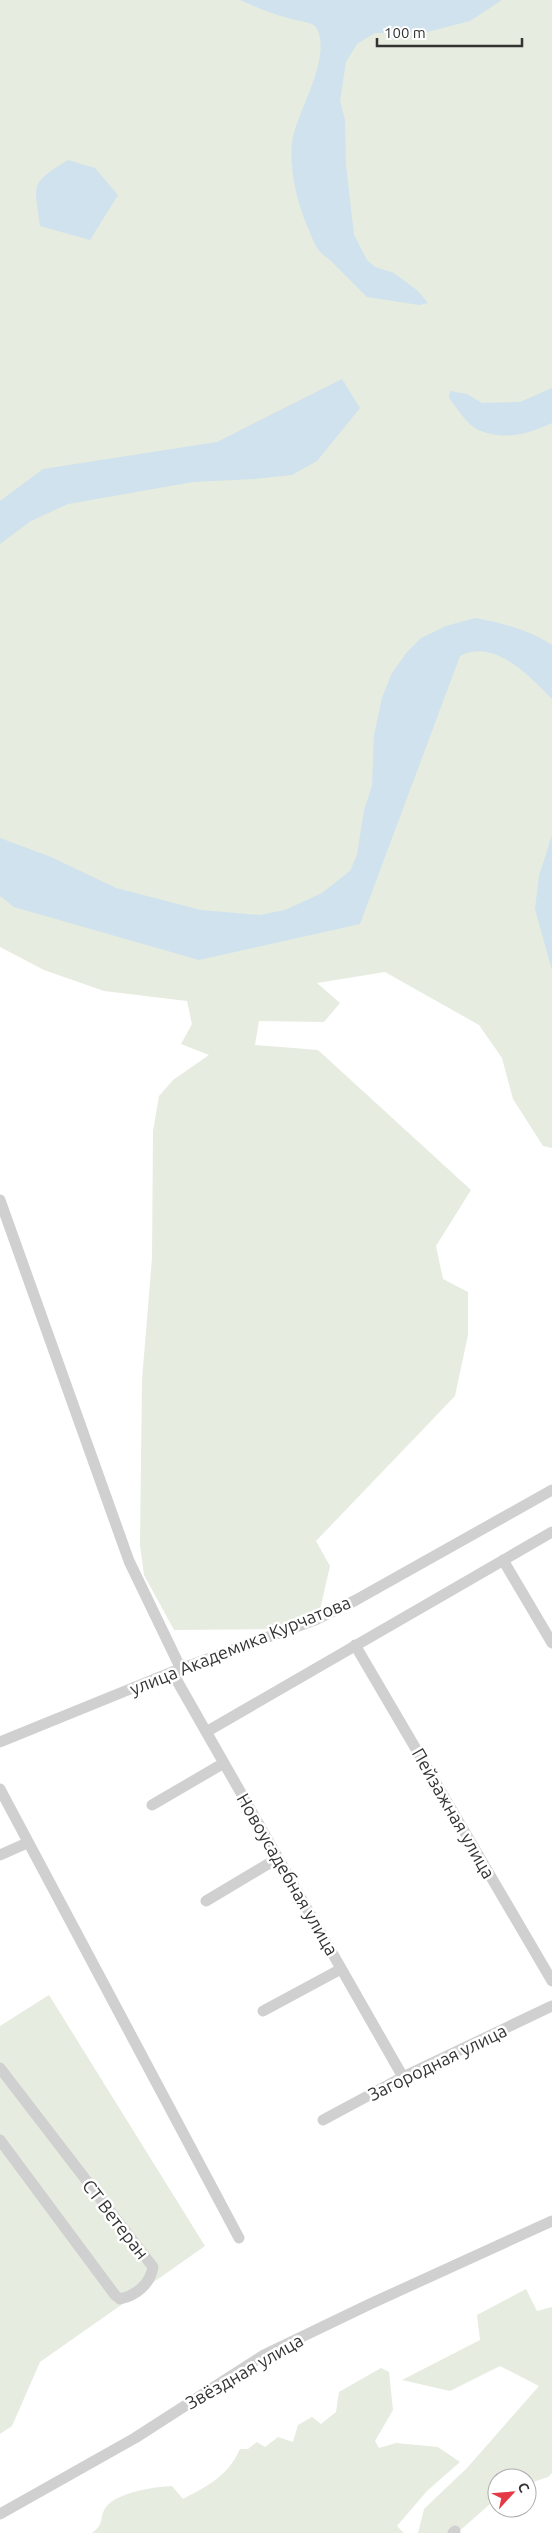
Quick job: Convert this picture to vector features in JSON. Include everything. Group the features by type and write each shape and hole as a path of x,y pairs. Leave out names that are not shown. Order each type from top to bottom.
{"street":[{"name":"Новоусадебная улица","path":"0,1200 129,1561 176,1670 206,1732 403,2077"},
{"name":"улица Академика Курчатова","path":"0,1742 176,1670 315,1620 356,1600 552,1490"},
{"path":"206,1732 552,1532"},
{"path":"504,1560 552,1643"},
{"name":"Пейзажная улица","path":"356,1646 552,1981"},
{"path":"152,1805 224,1763"},
{"path":"0,1789 239,2238"},
{"path":"0,1855 28,1842"},
{"path":"206,1901 278,1858"},
{"path":"263,2011 341,1968"},
{"name":"Загородная улица","path":"323,2120 403,2077 552,2006"},
{"name":"СТ Ветеран","path":"0,2068 153,2267 151,2278 147,2284 127,2297 120,2298 114,2295 0,2140"},
{"name":"Звёздная улица","path":"0,2514 135,2438 264,2355 370,2304 552,2222"}],"shaded area":[{"path":"0,0 552,0 552,1148 543,1146 513,1099 502,1058 479,1025 385,972 317,983 340,1003 324,1022 259,1021 255,1045 318,1050 471,1190 436,1246 443,1279 468,1292 468,1335 455,1396 316,1541 330,1566 320,1610 273,1629 174,1630 144,1575 140,1545 142,1380 152,1258 153,1131 159,1096 173,1080 209,1055 181,1044 192,1024 187,1001 104,991 44,970 0,947"},
{"path":"49,1995 205,2246 40,2362 12,2426 0,2434 0,2026"},
{"path":"526,2289 537,2311 552,2307 552,2473 548,2477 537,2481 537,2468 487,2468 487,2507 457,2533 418,2533 424,2509 467,2468 539,2386 500,2366 450,2391 402,2380 480,2340 477,2315"},
{"path":"381,2368 389,2372 393,2410 375,2441 379,2448 396,2443 438,2447 460,2462 427,2491 397,2526 404,2533 92,2533 99,2527 106,2507 127,2494 146,2489 172,2486 183,2499 209,2485 223,2473 230,2466 240,2449 248,2449 257,2442 265,2447 278,2437 293,2442 298,2425 312,2417 321,2424 336,2412 339,2392"}],"water":[{"path":"240,0 502,0 470,21 423,33 375,33 357,44 346,62 340,101 345,120 346,165 354,235 367,260 375,267 394,273 418,291 428,303 419,305 367,297 318,249 313,241 297,197 291,152 295,129 317,70 320,41 317,29 314,25 263,10"},
{"path":"68,160 95,168 118,195 90,240 40,226 36,200 38,185 47,174"},
{"path":"342,379 360,408 317,461 292,475 193,482 68,504 31,521 0,544 0,501 43,469 217,442"},
{"path":"552,388 552,423 527,433 508,436 490,434 476,429 467,421 449,398 450,391 467,394 482,403 520,402"},
{"path":"475,618 515,628 534,635 552,645 552,699 522,671 498,656 486,652 473,652 460,656 360,924 199,960 14,907 0,896 0,838 51,857 116,888 201,910 260,915 285,910 322,893 350,871 357,855 364,810 372,786 374,735 382,698 392,673 407,652 421,638 446,626"},
{"path":"552,835 552,970 535,909 539,876"}]}
